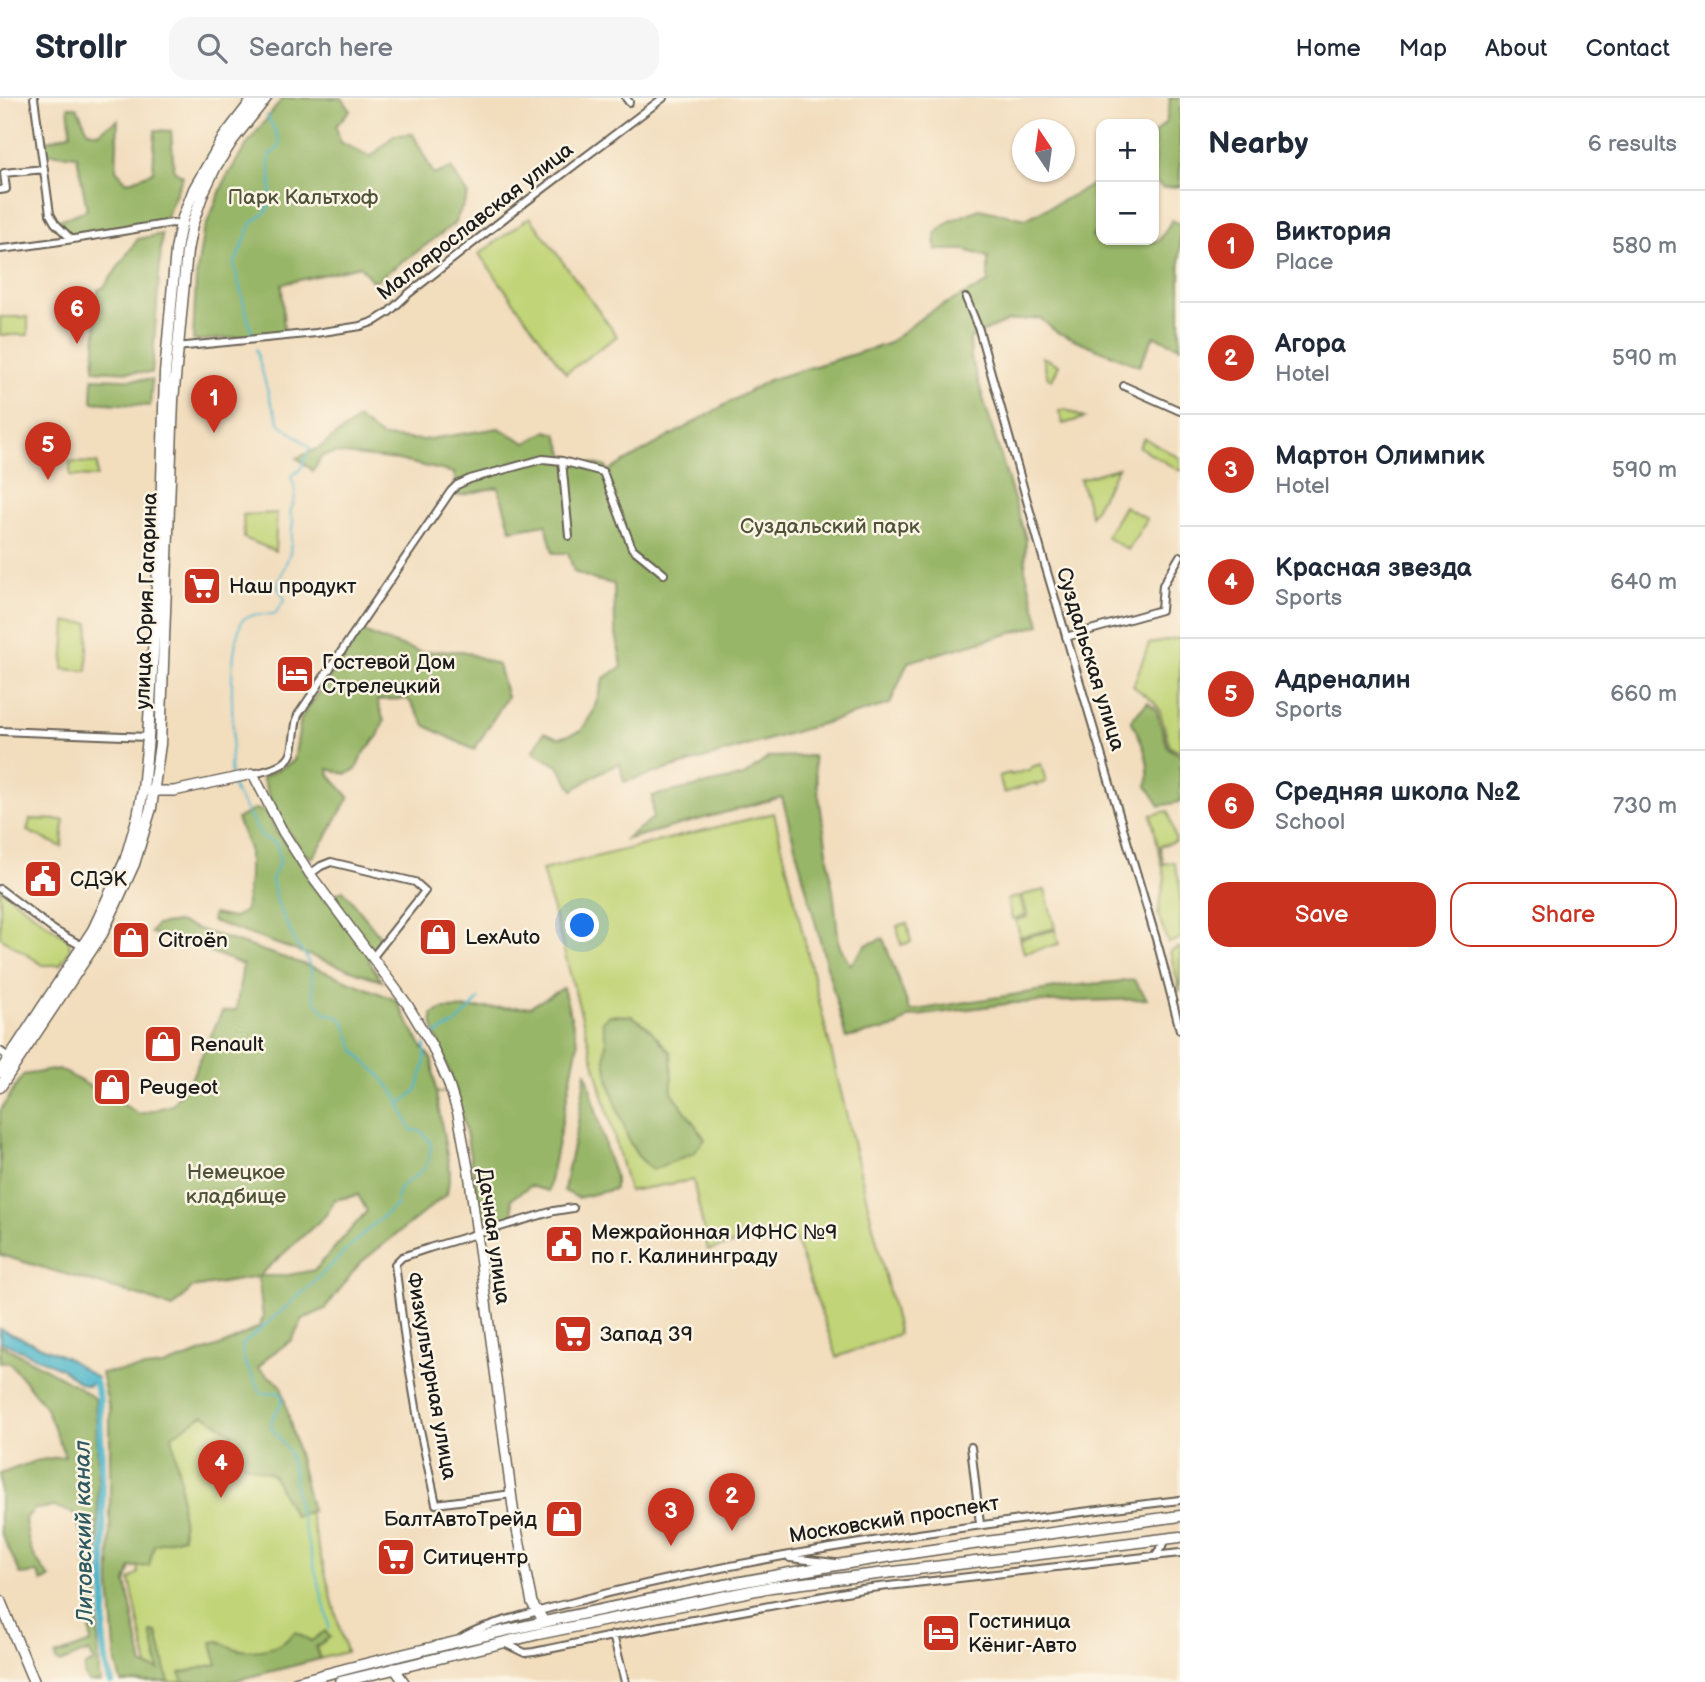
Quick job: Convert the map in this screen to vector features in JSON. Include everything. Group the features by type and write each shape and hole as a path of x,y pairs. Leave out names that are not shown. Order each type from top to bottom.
{"main road":[{"name":"улица Юрия Гагарина","path":"0,1072 106,927 134,863 155,792 160,744 173,400 172,283 194,189 224,137 254,98"},
{"name":"улица Юрия Гагарина","path":"187,224 216,166 266,98"},
{"name":"улица Юрия Гагарина","path":"0,1087 88,949 125,861 141,805 148,737 160,541 163,415 172,346"},
{"name":"Московский проспект","path":"296,1682 544,1621 811,1569 948,1547 1180,1516"},
{"path":"340,1682 503,1642 771,1587 1180,1537"},
{"path":"948,1547 954,1555 948,1565"},
{"path":"805,1583 811,1569"},
{"path":"1,1604 34,1682"}],"street":[{"path":"34,98 50,214 70,239"},
{"name":"Малоярославская улица","path":"172,346 316,333 375,321 663,98"},
{"path":"0,190 6,189 4,173 44,169"},
{"path":"0,249 172,223 187,224"},
{"name":"Суздальская улица","path":"966,298 979,330 1066,637 1159,949 1180,1031"},
{"path":"1124,386 1180,411"},
{"path":"143,790 174,791 265,771 286,760 291,754 298,715 451,491 470,479 543,460 562,461 603,472 632,548 664,574"},
{"path":"562,461 569,536"},
{"path":"1066,637 1161,610 1163,585 1180,556"},
{"path":"0,731 148,737"},
{"name":"Дачная улица","path":"253,774 283,831 310,874 407,1004 446,1075 458,1114 469,1173 512,1494 532,1603 544,1621"},
{"path":"310,874 331,862 415,882 425,891 372,958"},
{"path":"0,888 55,931 88,949"},
{"path":"0,1051 10,1058"},
{"path":"476,1235 554,1211 573,1208"},
{"name":"Физкультурная улица","path":"476,1235 402,1257 397,1261 395,1269 419,1425 436,1504 512,1494"},
{"path":"971,1447 980,1524"},
{"name":"Московский проспект","path":"456,1641 474,1630 537,1611 651,1583 780,1557 980,1524 1180,1500"},
{"path":"1155,1556 1167,1539"},
{"path":"503,1642 525,1653 862,1590 1180,1553"},
{"path":"780,1557 844,1564"},
{"path":"911,1569 938,1580"},
{"path":"805,1583 810,1595 816,1598"},
{"path":"613,1635 625,1682"},
{"path":"394,1668 398,1682"},
{"path":"394,1668 404,1682"}],"green space":[{"name":"Парк Кальтхоф","path":"283,98 342,98 350,110 336,126 340,142 371,157 394,135 413,134 434,175 451,168 468,195 454,224 373,282 360,266 282,284 284,333 193,341 196,278 203,233 226,178 248,143"},
{"path":"1169,98 1180,98 1180,186 1164,188 1159,184 1159,129 1166,122"},
{"path":"68,107 77,107 88,131 99,133 118,120 116,170 127,182 153,172 155,130 171,131 174,170 183,176 165,220 70,234 59,220 87,210 77,156 47,153 45,142 71,133"},
{"name":"Суздальский парк","path":"1096,181 1096,232 1092,236 1096,238 1096,245 1159,245 1172,220 1180,224 1180,347 1154,336 1139,366 1056,332 1040,318 1008,321 970,338 971,358 1026,539 1025,569 1040,625 908,662 890,704 624,782 620,763 573,790 558,766 533,752 544,732 559,738 581,731 593,712 604,678 622,667 615,628 614,584 574,572 568,553 553,553 546,524 511,530 498,487 458,496 454,473 398,460 335,453 322,456 313,471 297,458 319,448 358,419 382,437 423,440 499,428 526,443 547,431 557,434 565,456 606,467 608,471 769,380 887,344 929,312 988,283 988,257 965,250 936,250 935,234 950,221 979,209 1026,219"},
{"path":"530,217 617,336 566,373 479,254"},
{"path":"162,234 152,373 94,370 98,290 104,287 138,239"},
{"path":"0,317 28,317 28,335 0,335"},
{"path":"1042,357 1059,365 1052,380 1048,378"},
{"path":"93,378 152,380 150,406 92,402"},
{"path":"1065,409 1084,418 1063,424 1059,411"},
{"path":"1144,438 1180,458 1180,471 1139,447"},
{"path":"70,462 97,463 97,477 70,476"},
{"path":"1118,468 1091,516 1080,479"},
{"path":"1124,506 1147,519 1128,550 1106,537"},
{"path":"277,513 275,551 244,538 243,515"},
{"path":"66,622 89,623 87,671 63,669"},
{"path":"362,631 421,652 463,651 498,665 507,697 474,750 426,726 408,699 377,700 384,721 378,736 362,755 356,770 346,774 328,769 331,777 349,797 312,858 300,850 286,828 262,778 294,761 301,718"},
{"path":"1180,638 1180,752 1170,747 1159,709 1133,686 1149,644"},
{"path":"1148,702 1156,709 1168,748 1180,755 1180,802 1160,806 1147,786 1147,760 1131,720"},
{"path":"813,756 839,944 850,965 866,945 883,938 910,1011 1069,986 1134,980 1147,999 1014,1003 909,1017 897,1027 846,1038 782,797 624,840 653,818 652,796 744,776 769,757"},
{"path":"1041,764 1046,782 1004,793 999,776 1011,775"},
{"path":"255,809 266,811 277,833 286,828 278,833 325,901 343,890 380,936 369,961 382,981 212,921 213,914 233,918 245,911 249,849 237,819"},
{"path":"1168,811 1176,841 1160,846 1164,864 1174,862 1180,883 1180,939 1168,943 1158,914 1165,878 1151,815"},
{"path":"774,813 899,1334 837,1357 792,1230 708,1250 693,1180 629,1191 542,870"},
{"path":"30,819 64,820 62,847 27,831"},
{"path":"0,889 69,940 70,950 60,965 43,965 0,937"},
{"path":"1045,890 1055,928 1020,937 1016,920 1028,917 1022,895"},
{"path":"1020,896 1025,916 1012,919 1007,899"},
{"name":"Немецкое кладбище","path":"177,922 321,970 396,1000 432,1060 450,1172 447,1194 360,1263 325,1309 303,1319 292,1340 269,1356 258,1368 281,1385 312,1511 294,1516 272,1474 241,1463 231,1432 204,1415 172,1435 180,1479 183,1537 154,1545 149,1566 131,1567 126,1582 143,1666 159,1670 151,1632 157,1633 169,1682 121,1682 116,1663 110,1585 110,1412 101,1373 163,1366 225,1344 259,1327 263,1318 258,1277 192,1288 173,1308 0,1255 0,1111 23,1075 59,1069 140,1114 172,1105 192,1077 222,1012 236,1010 243,965 204,949 151,933 156,925","holes":["358,1195 367,1211 315,1270 283,1276 259,1276 326,1215 334,1200"]},
{"path":"907,923 911,942 901,945 897,926"},
{"path":"1055,930 1059,944 1024,953 1020,939"},
{"path":"1180,947 1180,992 1170,951"},
{"path":"563,988 578,1043 548,1191 530,1186 511,1199 514,1217 481,1222 467,1137 456,1091 433,1026 432,1014 443,1009 530,1007"},
{"path":"609,1015 632,1016 648,1027 671,1053 672,1092 705,1139 694,1153 652,1170 637,1155 629,1141 609,1082 602,1021"},
{"path":"586,1071 615,1176 615,1189 578,1198 564,1191"},
{"path":"0,1344 77,1386 95,1399 98,1468 98,1640 101,1682 88,1682 84,1674 85,1666 94,1662 89,1651 60,1663 55,1656 91,1643 84,1542 74,1513 56,1507 35,1509 25,1519 32,1551 50,1578 42,1582 38,1573 21,1575 0,1531 0,1474 35,1461 65,1456 45,1406 10,1363 0,1362"},
{"path":"275,1383 346,1652 229,1682 151,1682 130,1580 138,1573 134,1422"},
{"path":"325,1631 330,1637 316,1647 320,1659 229,1682 183,1682 180,1673 217,1664 212,1642 220,1641 234,1648 250,1651 275,1646 295,1632 311,1641"}],"water":[{"path":"0,1329 67,1358 97,1378 88,1386 80,1383 62,1369 0,1341"}],"waterway":[{"path":"253,338 234,265 252,223 268,210 271,190 269,155 280,147 267,115"},
{"path":"231,775 232,671 239,630 243,619 275,614 285,599 277,586 290,553 293,520 290,513 295,494 291,476 300,470 310,447 280,424 270,400 256,349"},
{"path":"233,783 234,790 262,837 277,844 280,861 272,879 276,900 311,969 314,999 326,1014 335,1015 344,1021 355,1050 396,1095 411,1130 421,1131 431,1143 426,1166 399,1190 396,1205 308,1288 242,1345 244,1361 262,1394 277,1392 282,1395 282,1401 271,1422 272,1428 289,1452 296,1497 329,1629"},
{"path":"432,1038 457,1023 479,999"},
{"path":"401,1103 416,1091 425,1062 425,1044"},
{"name":"Литовский канал","path":"94,1381 99,1396 101,1451 105,1602 103,1640 111,1682"}],"place":[{"name":"Средняя школа №2","path":"77,344"},
{"name":"Виктория","path":"214,433"},
{"name":"Адреналин","path":"48,480"},
{"name":"Наш продукт","path":"202,586"},
{"name":"Гостевой Дом Стрелецкий","path":"295,674"},
{"name":"СДЭК","path":"43,879"},
{"name":"LexAuto","path":"438,937"},
{"name":"Citroën","path":"131,940"},
{"name":"Renault","path":"163,1044"},
{"name":"Peugeot","path":"112,1087"},
{"name":"Межрайонная ИФНС №9 по г. Калининграду","path":"564,1244"},
{"name":"Запад 39","path":"573,1334"},
{"name":"Красная звезда","path":"221,1498"},
{"name":"БалтАвтоТрейд","path":"564,1519"},
{"name":"Агора","path":"732,1531"},
{"name":"Мартон Олимпик","path":"671,1546"},
{"name":"Ситицентр","path":"396,1557"},
{"name":"Гостиница Кёниг-Авто","path":"941,1633"}]}
